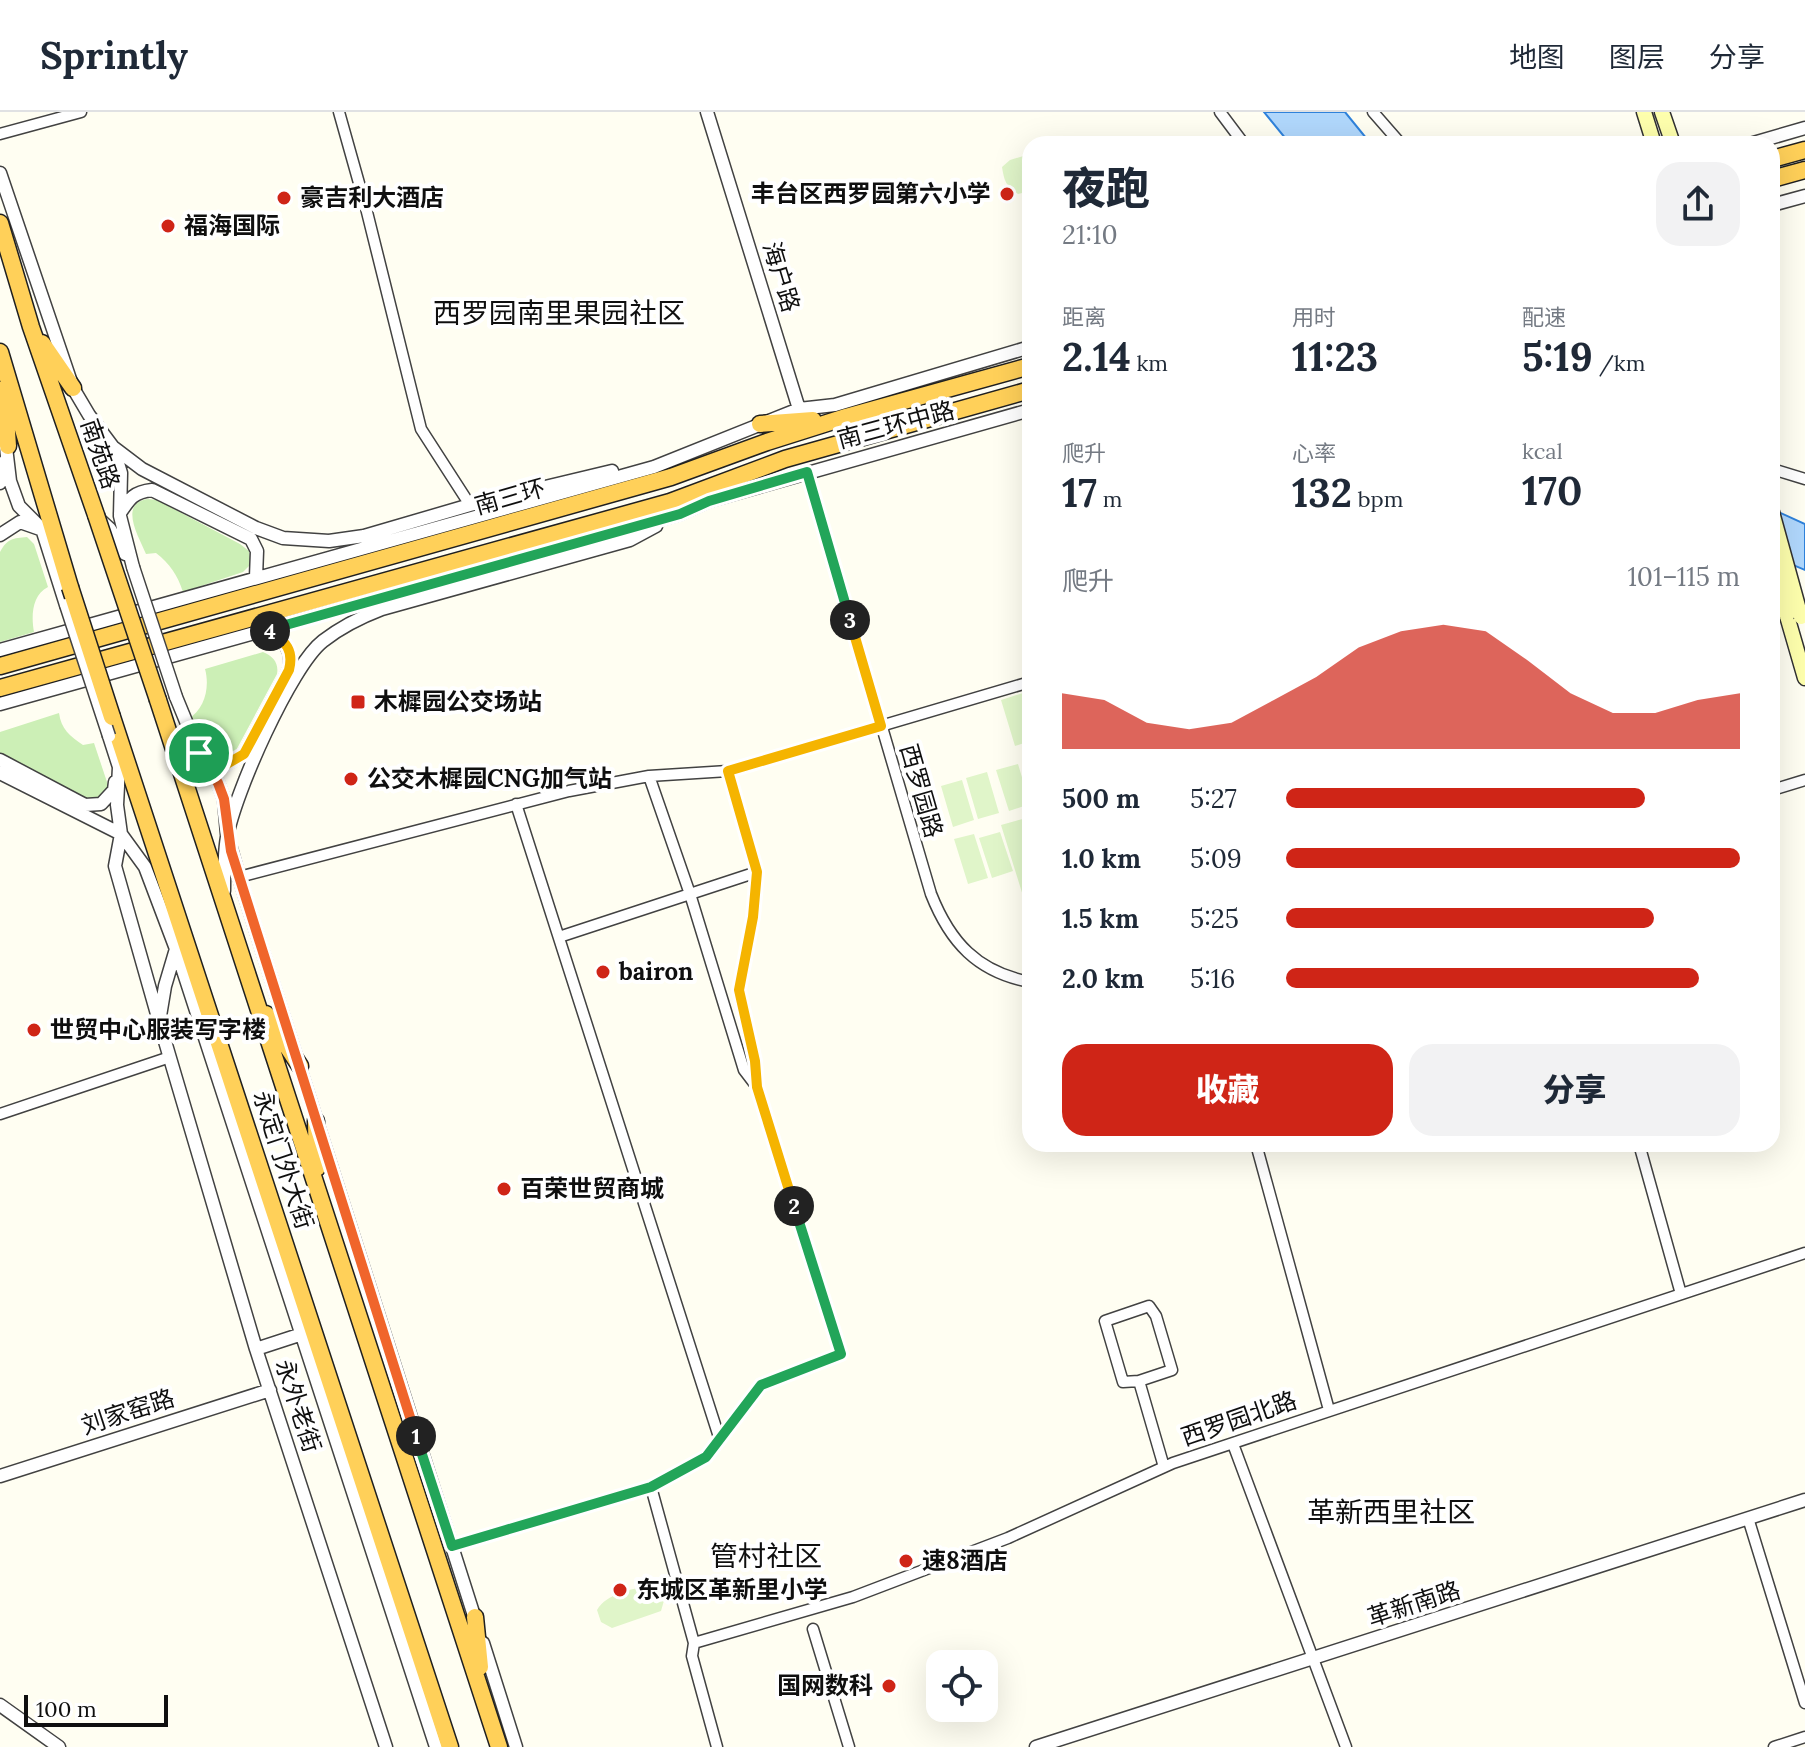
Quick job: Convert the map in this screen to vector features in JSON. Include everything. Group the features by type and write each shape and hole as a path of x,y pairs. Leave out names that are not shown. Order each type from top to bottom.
{"highway":[{"path":"1780,157 1805,150"},
{"path":"1780,177 1805,170"},
{"name":"南苑路","path":"0,223 31,327 158,700"},
{"path":"31,327 73,388"},
{"path":"1,353 8,446"},
{"name":"永定门外大街","path":"1,353 70,587 450,1747"},
{"name":"南三环","path":"0,666 671,477 846,417 1022,368"},
{"name":"南三环","path":"0,688 675,508 785,459 1022,392"},
{"path":"760,424 846,417"},
{"path":"635,487 654,467"},
{"path":"675,508 709,501"},
{"name":"永定门外大街","path":"158,700 499,1747"},
{"path":"254,997 300,1066"},
{"path":"316,1121 317,1186"},
{"path":"475,1617 483,1700"}],"main road":[{"path":"1644,112 1652,136"},
{"path":"1662,112 1670,136"},
{"path":"1780,546 1798,621 1805,678"},
{"path":"1780,579 1798,621"}],"street":[{"path":"0,134 81,112"},
{"path":"339,112 421,429 470,505"},
{"name":"海户路","path":"707,112 799,409"},
{"path":"1220,112 1238,136"},
{"path":"1373,112 1394,136"},
{"path":"1778,136 1805,128"},
{"path":"0,173 73,388 89,415 113,447 155,475 256,528 283,538 329,541 364,536 470,505 704,447"},
{"path":"1780,203 1805,196"},
{"name":"南三环中路","path":"0,650 654,467 733,438 799,409 835,405 1022,349"},
{"name":"南三环中路","path":"709,501 1022,412"},
{"path":"0,422 8,446 10,481 19,506 42,529 119,767 117,805 121,834"},
{"path":"0,483 8,446"},
{"path":"113,447 121,473 120,513 133,567"},
{"path":"1780,471 1805,479"},
{"name":"西罗园路","path":"807,472 941,920 961,947 982,965 1022,980"},
{"path":"120,513 131,496 138,491 152,490 251,539 257,551 256,577"},
{"path":"0,704 268,630 675,508"},
{"path":"224,904 227,834 244,781 298,669 321,642 355,620 382,609 630,540 675,508"},
{"path":"96,515 110,529 133,567"},
{"path":"0,535 20,522 42,529"},
{"name":"永定门外大街","path":"133,567 176,697 199,753 224,799 227,834 239,877 516,1747"},
{"path":"1780,589 1805,601"},
{"path":"199,753 216,765 225,765 244,754 251,742 289,670 291,660 290,649 284,641 268,630"},
{"path":"239,877 516,804 649,776 728,771 1022,684"},
{"path":"0,760 85,805 101,804 114,790 119,767"},
{"path":"452,1546 651,1487 706,1457 761,1385 841,1354 757,1087 755,1061 739,990 753,917 757,872 728,771"},
{"path":"0,773 121,834"},
{"path":"649,776 690,894 744,1070 757,1087"},
{"path":"1780,788 1805,780"},
{"path":"516,804 719,1437"},
{"name":"永定门外大街","path":"121,834 145,867 176,949 436,1747"},
{"name":"永外老街","path":"121,834 115,866 159,1021 256,1349 386,1747"},
{"path":"559,937 757,872"},
{"path":"159,1021 176,949"},
{"path":"0,1114 170,1057"},
{"path":"1258,1152 1329,1410"},
{"path":"1641,1152 1681,1294"},
{"name":"西罗园北路","path":"694,1643 853,1597 1008,1538 1164,1467 1805,1253"},
{"path":"1149,1306 1156,1316 1172,1370 1139,1381 1123,1382 1105,1321 1149,1306"},
{"path":"256,1349 302,1334"},
{"path":"1139,1381 1164,1467"},
{"name":"刘家窑路","path":"0,1476 270,1390"},
{"path":"1233,1444 1346,1747"},
{"path":"651,1487 694,1643 692,1656 717,1747"},
{"name":"革新南路","path":"1036,1747 1072,1742 1312,1660 1805,1500"},
{"path":"1748,1518 1805,1703"},
{"path":"813,1629 849,1747"},
{"path":"0,1705 59,1747"},
{"path":"1774,1747 1805,1737"}],"green space":[{"path":"1022,156 1022,193 1018,194 1006,183 1002,167 1010,160"},
{"path":"148,499 157,500 240,544 249,551 251,564 243,572 183,592 176,575 165,561 156,553 146,554 136,530 132,514 134,507"},
{"path":"27,537 34,544 48,587 39,595 34,606 34,632 0,642 0,552 11,540"},
{"path":"263,652 274,660 277,674 233,756 228,761 201,759 188,719 199,710 205,697 205,669"},
{"path":"1022,693 1022,744 1015,746 1001,700"},
{"path":"59,713 64,728 74,738 83,745 94,743 109,788 102,799 92,803 0,758 0,732"},
{"path":"1018,764 1022,777 1022,807 1009,811 996,770"},
{"path":"987,772 999,813 978,819 966,778"},
{"path":"962,780 974,820 953,827 941,786"},
{"path":"1022,819 1022,893 1001,825"},
{"path":"1000,832 1013,871 992,878 979,838"},
{"path":"974,834 988,878 968,884 954,839"},
{"path":"649,1585 665,1597 661,1611 612,1628 601,1622 597,1610 601,1604 620,1593"}],"water":[{"path":"1264,112 1345,112 1364,136 1284,136"},
{"path":"1780,513 1805,524 1805,570 1780,559"}],"place":[{"name":"丰台区西罗园第六小学","path":"1007,194"},
{"name":"豪吉利大酒店","path":"284,198"},
{"name":"福海国际","path":"168,226"},
{"name":"木樨园公交场站","path":"358,702"},
{"name":"公交木樨园CNG加气站","path":"351,779"},
{"name":"bairon","path":"603,972"},
{"name":"世贸中心服装写字楼","path":"34,1030"},
{"name":"百荣世贸商城","path":"504,1189"},
{"name":"速8酒店","path":"906,1561"},
{"name":"东城区革新里小学","path":"620,1590"},
{"name":"国网数科","path":"889,1686"}],"district":[{"name":"西罗园南里果园社区","path":"559,313"},
{"name":"革新西里社区","path":"1391,1512"},
{"name":"管村社区","path":"766,1556"}],"route":[{"path":"807,472 881,726 728,771 757,872 753,917 739,990 755,1061 757,1087 841,1354 761,1385 706,1457 651,1487 452,1546 231,851 224,799 199,753 216,765 225,765 244,754 251,742 289,670 291,660 290,649 284,641 268,630 680,514 709,501 807,472"}]}
